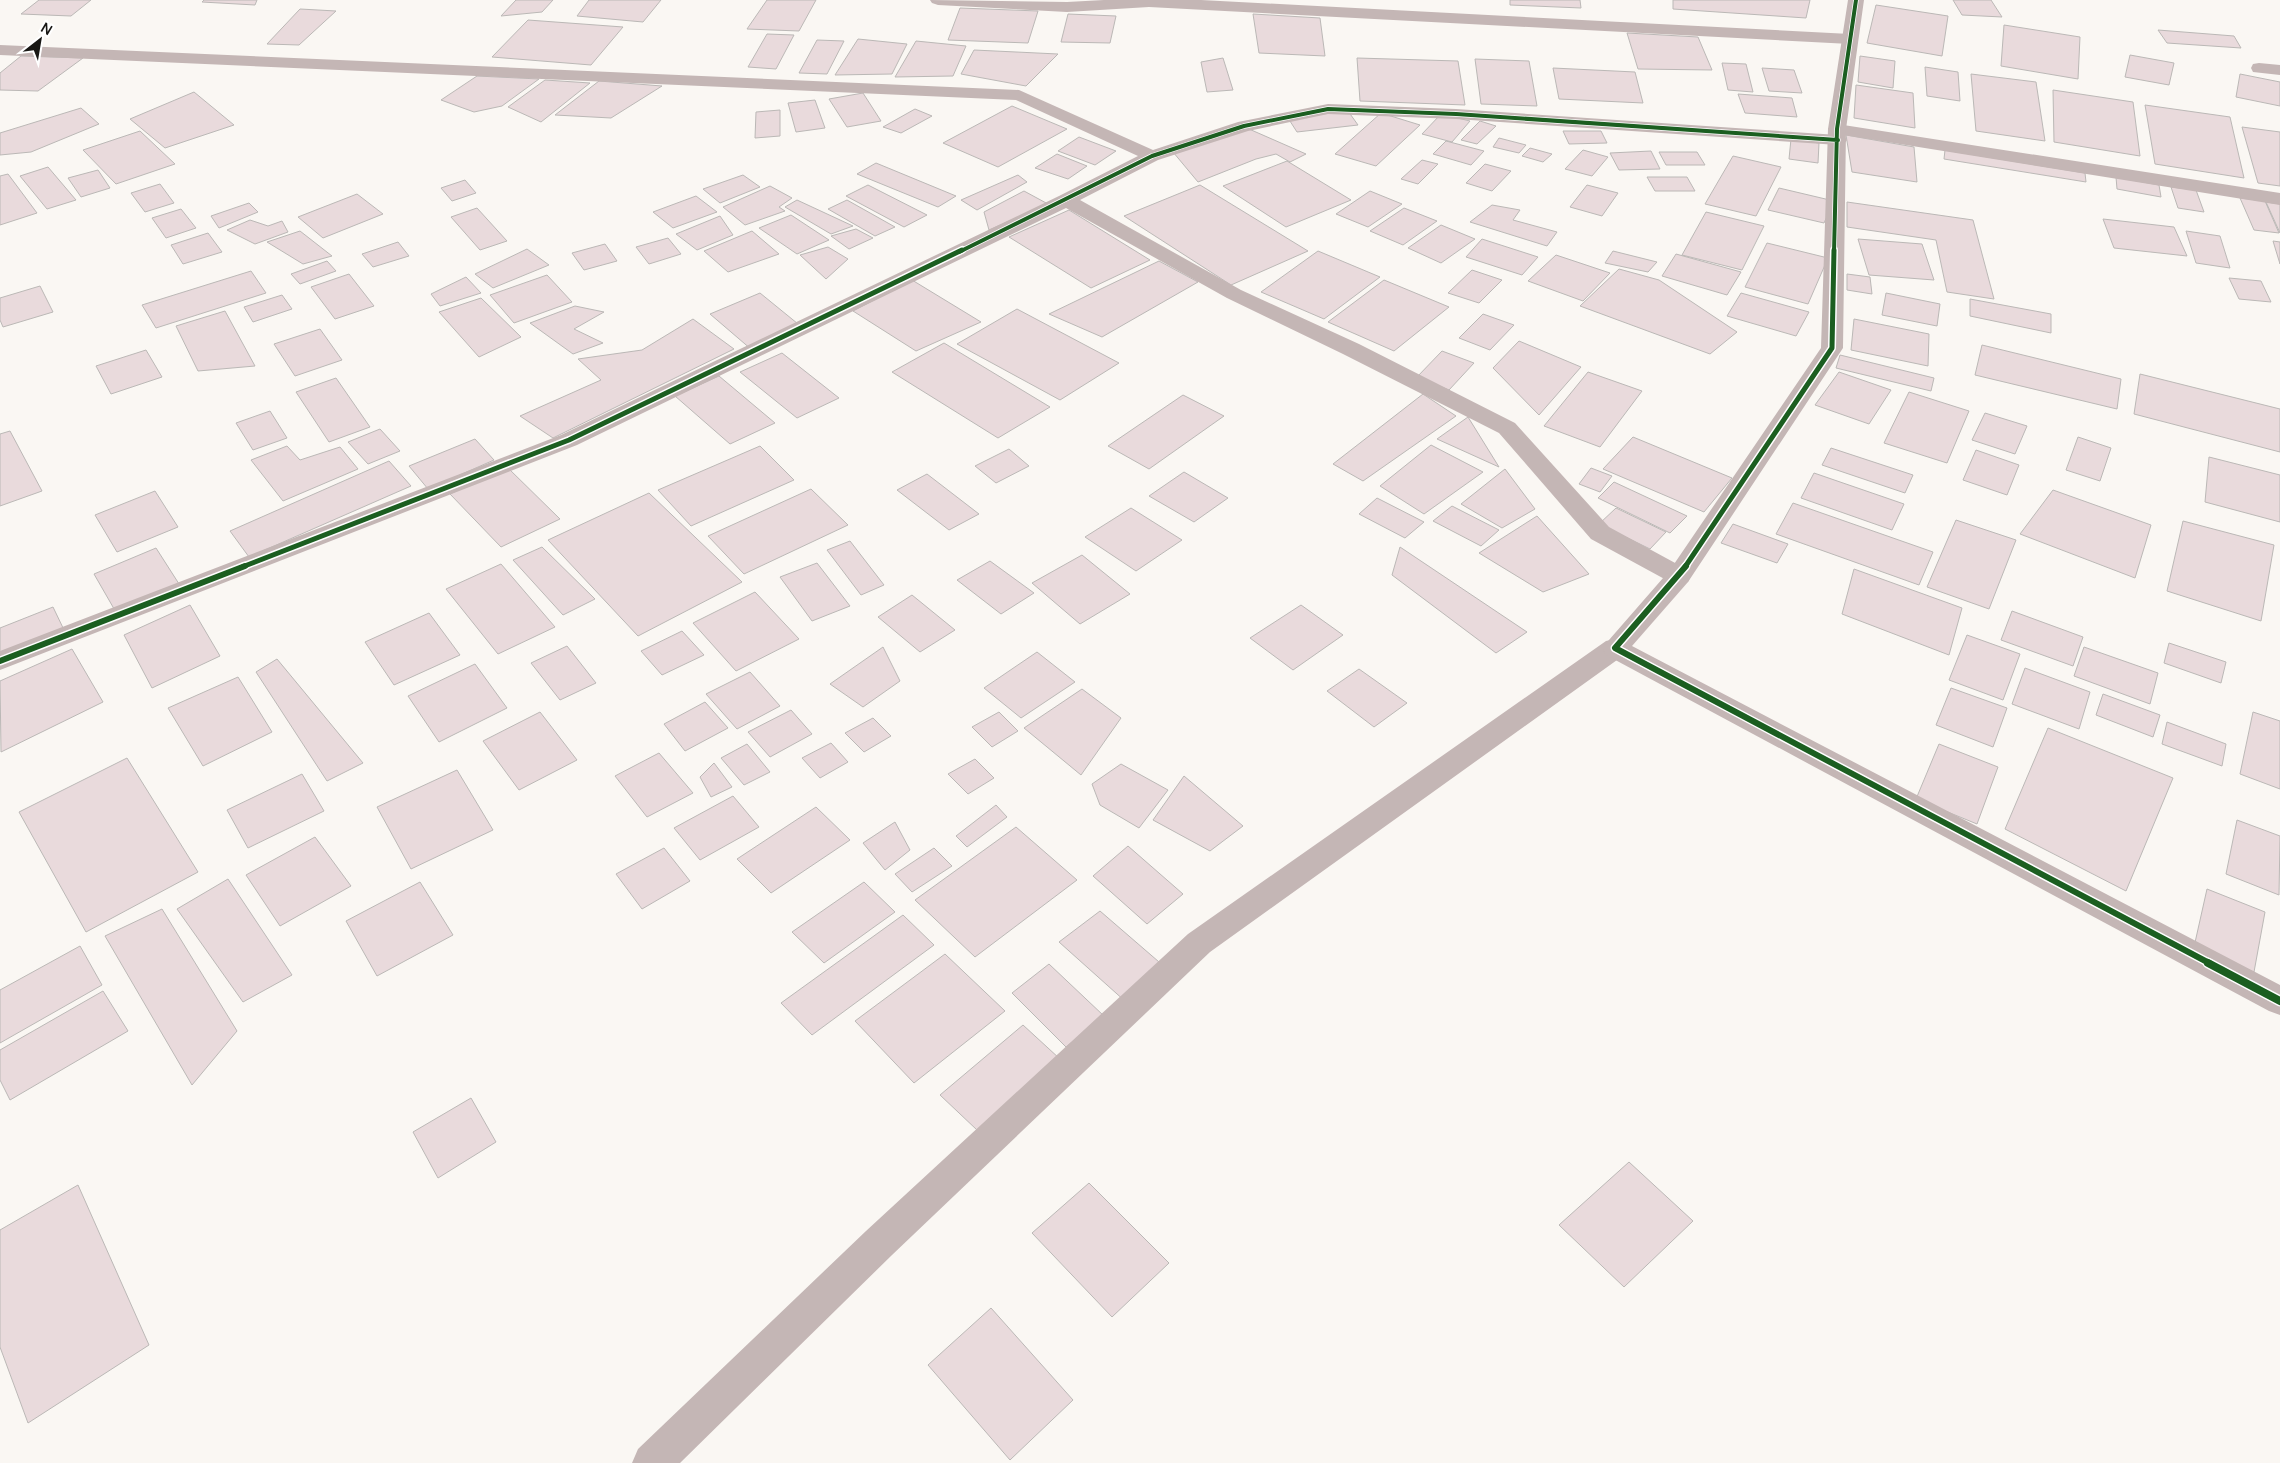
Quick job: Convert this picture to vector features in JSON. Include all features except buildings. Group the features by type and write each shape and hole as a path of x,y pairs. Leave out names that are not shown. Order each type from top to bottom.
{"street":[{"path":"938,0 1067,7 1148,1 1850,39"},
{"path":"652,1463 879,1243 1199,943 1615,648 1679,576 1832,348 1837,134 1856,0"},
{"path":"0,50 1019,96 1152,156"},
{"path":"2259,68 2280,70"},
{"path":"0,661 569,440 1066,200 1152,156 1244,126 1328,109 1837,134 2280,199"},
{"path":"1066,200 1234,294 1351,349 1507,428 1600,533 1679,576"},
{"path":"1615,648 2280,1001"}],"cycle path":[{"path":"1856,0 1837,129 1832,348 1679,576 1615,648 2280,1001"},
{"path":"0,661 569,440 1066,200 1152,156 1244,126 1328,109 1456,114 1838,140"}]}
